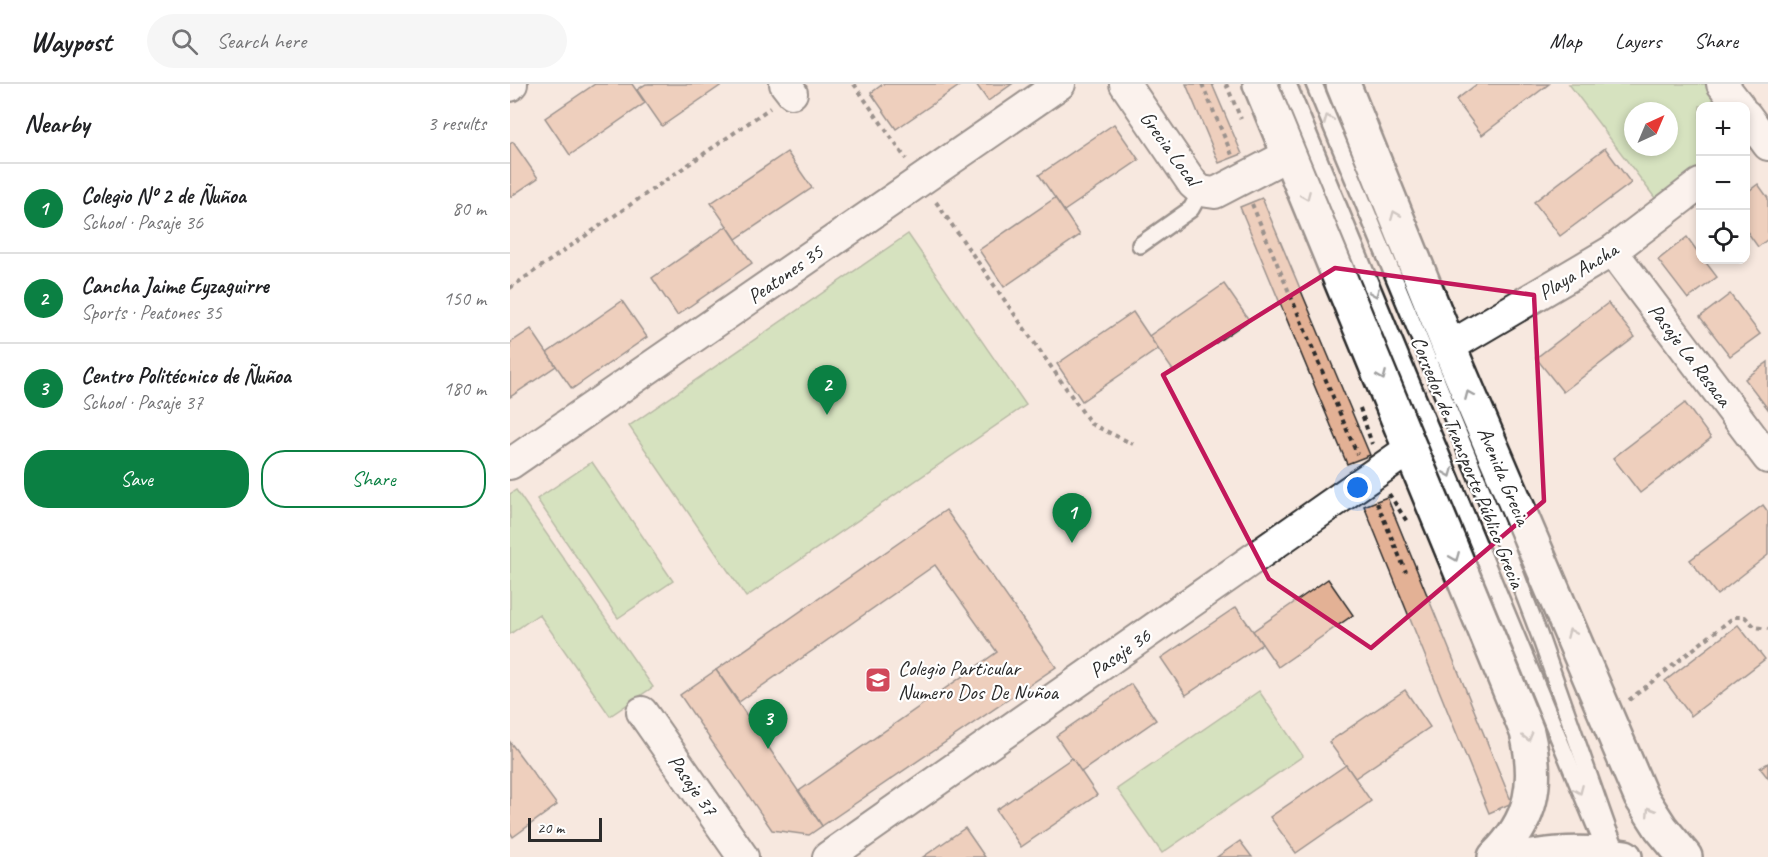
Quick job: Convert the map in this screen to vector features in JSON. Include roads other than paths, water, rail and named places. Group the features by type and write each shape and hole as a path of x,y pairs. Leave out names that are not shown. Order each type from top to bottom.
{"main road":[{"path":"1260,84 1527,732 1533,779 1528,809 1519,830 1495,857"},
{"name":"Avenida Grecia","path":"1342,84 1449,347 1641,797 1661,828 1685,857"},
{"path":"1533,857 1550,854 1616,856"}],"street":[{"name":"Peatones 35","path":"510,464 1060,84"},
{"name":"Grecia Local","path":"1125,84 1193,184 1202,191 1215,192 1288,155"},
{"path":"1722,84 1736,102"},
{"name":"Playa Ancha","path":"1449,347 1612,251 1696,188"},
{"name":"Pasaje La Resaca","path":"1612,251 1768,458"},
{"name":"Pasaje 36","path":"828,857 1411,448"},
{"name":"Pasaje 37","path":"642,712 743,857"}],"lane":[{"name":"Corredor de Transporte Público Grecia","path":"1288,84 1616,856"},
{"name":"Corredor de Transporte Público Grecia","path":"1314,84 1504,543 1539,634 1616,856"},
{"path":"1140,245 1191,209 1202,191"}],"place":[{"name":"Cancha Jaime Eyzaguirre","path":"827,415"},
{"name":"Colegio Nº 2 de Ñuñoa","path":"1072,543"},
{"name":"Colegio Particular Numero Dos De Nuñoa","path":"878,680"},
{"name":"Centro Politécnico de Ñuñoa","path":"768,749"}]}
